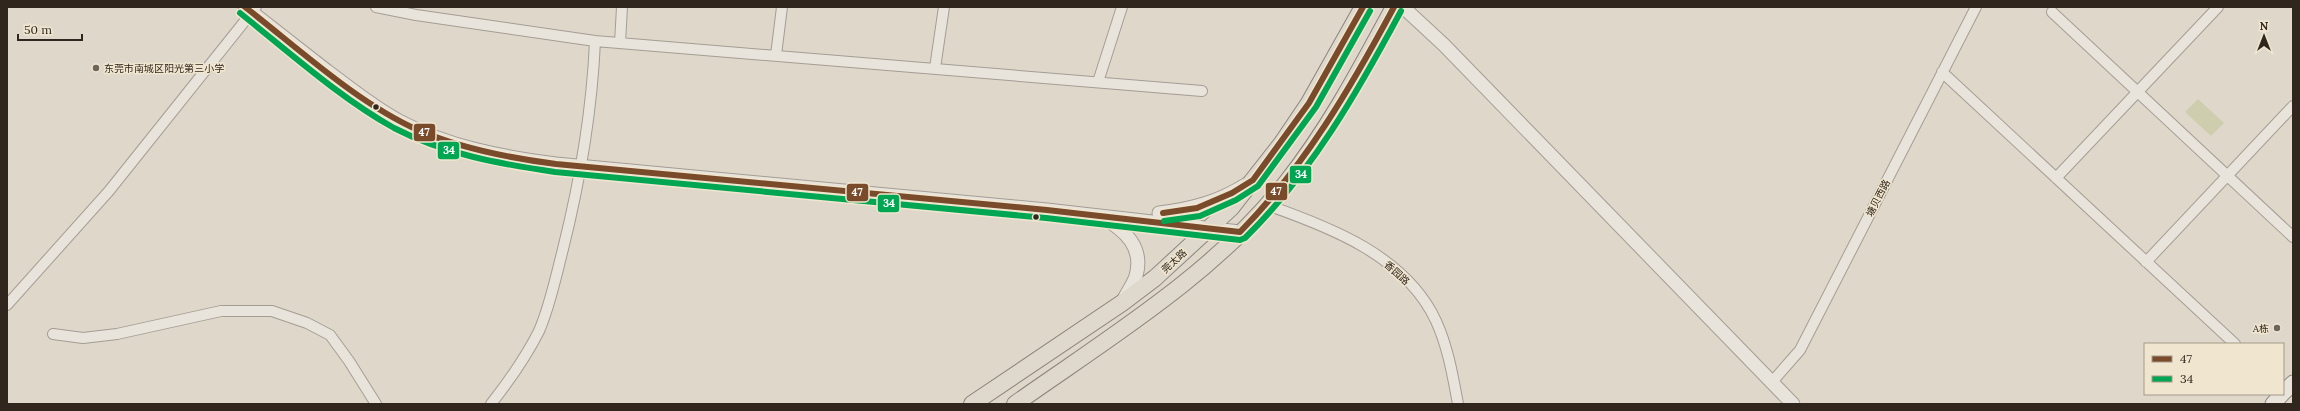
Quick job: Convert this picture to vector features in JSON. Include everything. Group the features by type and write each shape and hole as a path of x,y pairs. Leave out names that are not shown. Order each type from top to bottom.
{"main road":[{"name":"莞太路","path":"972,404 1122,303 1155,278 1231,208 1309,103 1363,7"},
{"path":"1015,404 1168,297 1203,268 1267,205 1286,183 1330,122 1357,77 1394,7"},
{"path":"2273,404 2281,395"}],"street":[{"path":"376,7 416,16 595,40 1202,91"},
{"path":"620,42 622,7"},
{"path":"776,55 782,7"},
{"path":"935,68 944,7"},
{"path":"1098,82 1122,7"},
{"path":"1403,7 1444,45 1793,404"},
{"name":"塘贝西路","path":"1772,382 1800,350 1976,7"},
{"path":"2056,178 2218,7"},
{"path":"7,305 109,191 253,8 358,86 401,113 435,129 468,140 505,149 582,162 1099,215 1214,224 1245,228"},
{"path":"2052,12 2293,237"},
{"path":"491,404 513,377 539,330 557,275 582,162 593,85 595,40"},
{"path":"1942,72 2234,343"},
{"path":"2146,262 2293,106"},
{"path":"582,162 1159,214 1214,224"},
{"path":"1159,214 1198,208 1232,193 1253,180"},
{"name":"香园路","path":"1267,205 1300,216 1352,240 1376,255 1401,274 1417,292 1436,320 1444,340 1458,404"},
{"path":"1099,215 1123,231 1137,250 1138,263 1135,277 1122,303"},
{"path":"53,334 83,338 117,334 221,311 272,311 307,323 330,336 349,361 376,404"}],"green space":[{"path":"2198,99 2224,123 2211,136 2185,112"}],"transit line":[{"name":"47","path":"245,7 328,74 395,119 435,137 486,152 556,164 1047,210 1240,232 1285,181 1325,126 1361,67 1394,7"},
{"name":"47","path":"1163,213 1197,208 1232,193 1253,180 1309,103 1363,7"},
{"name":"34","path":"1164,221 1200,216 1236,200 1258,186 1316,107 1370,11"},
{"name":"34","path":"240,13 334,89 374,116 413,137 433,145 473,157 555,172 1046,218 1240,240 1245,238 1269,213 1312,159 1350,101 1401,11"}],"place":[{"name":"东莞市南城区阳光第三小学","path":"96,68"},
{"name":"A栋","path":"2277,328"}]}
